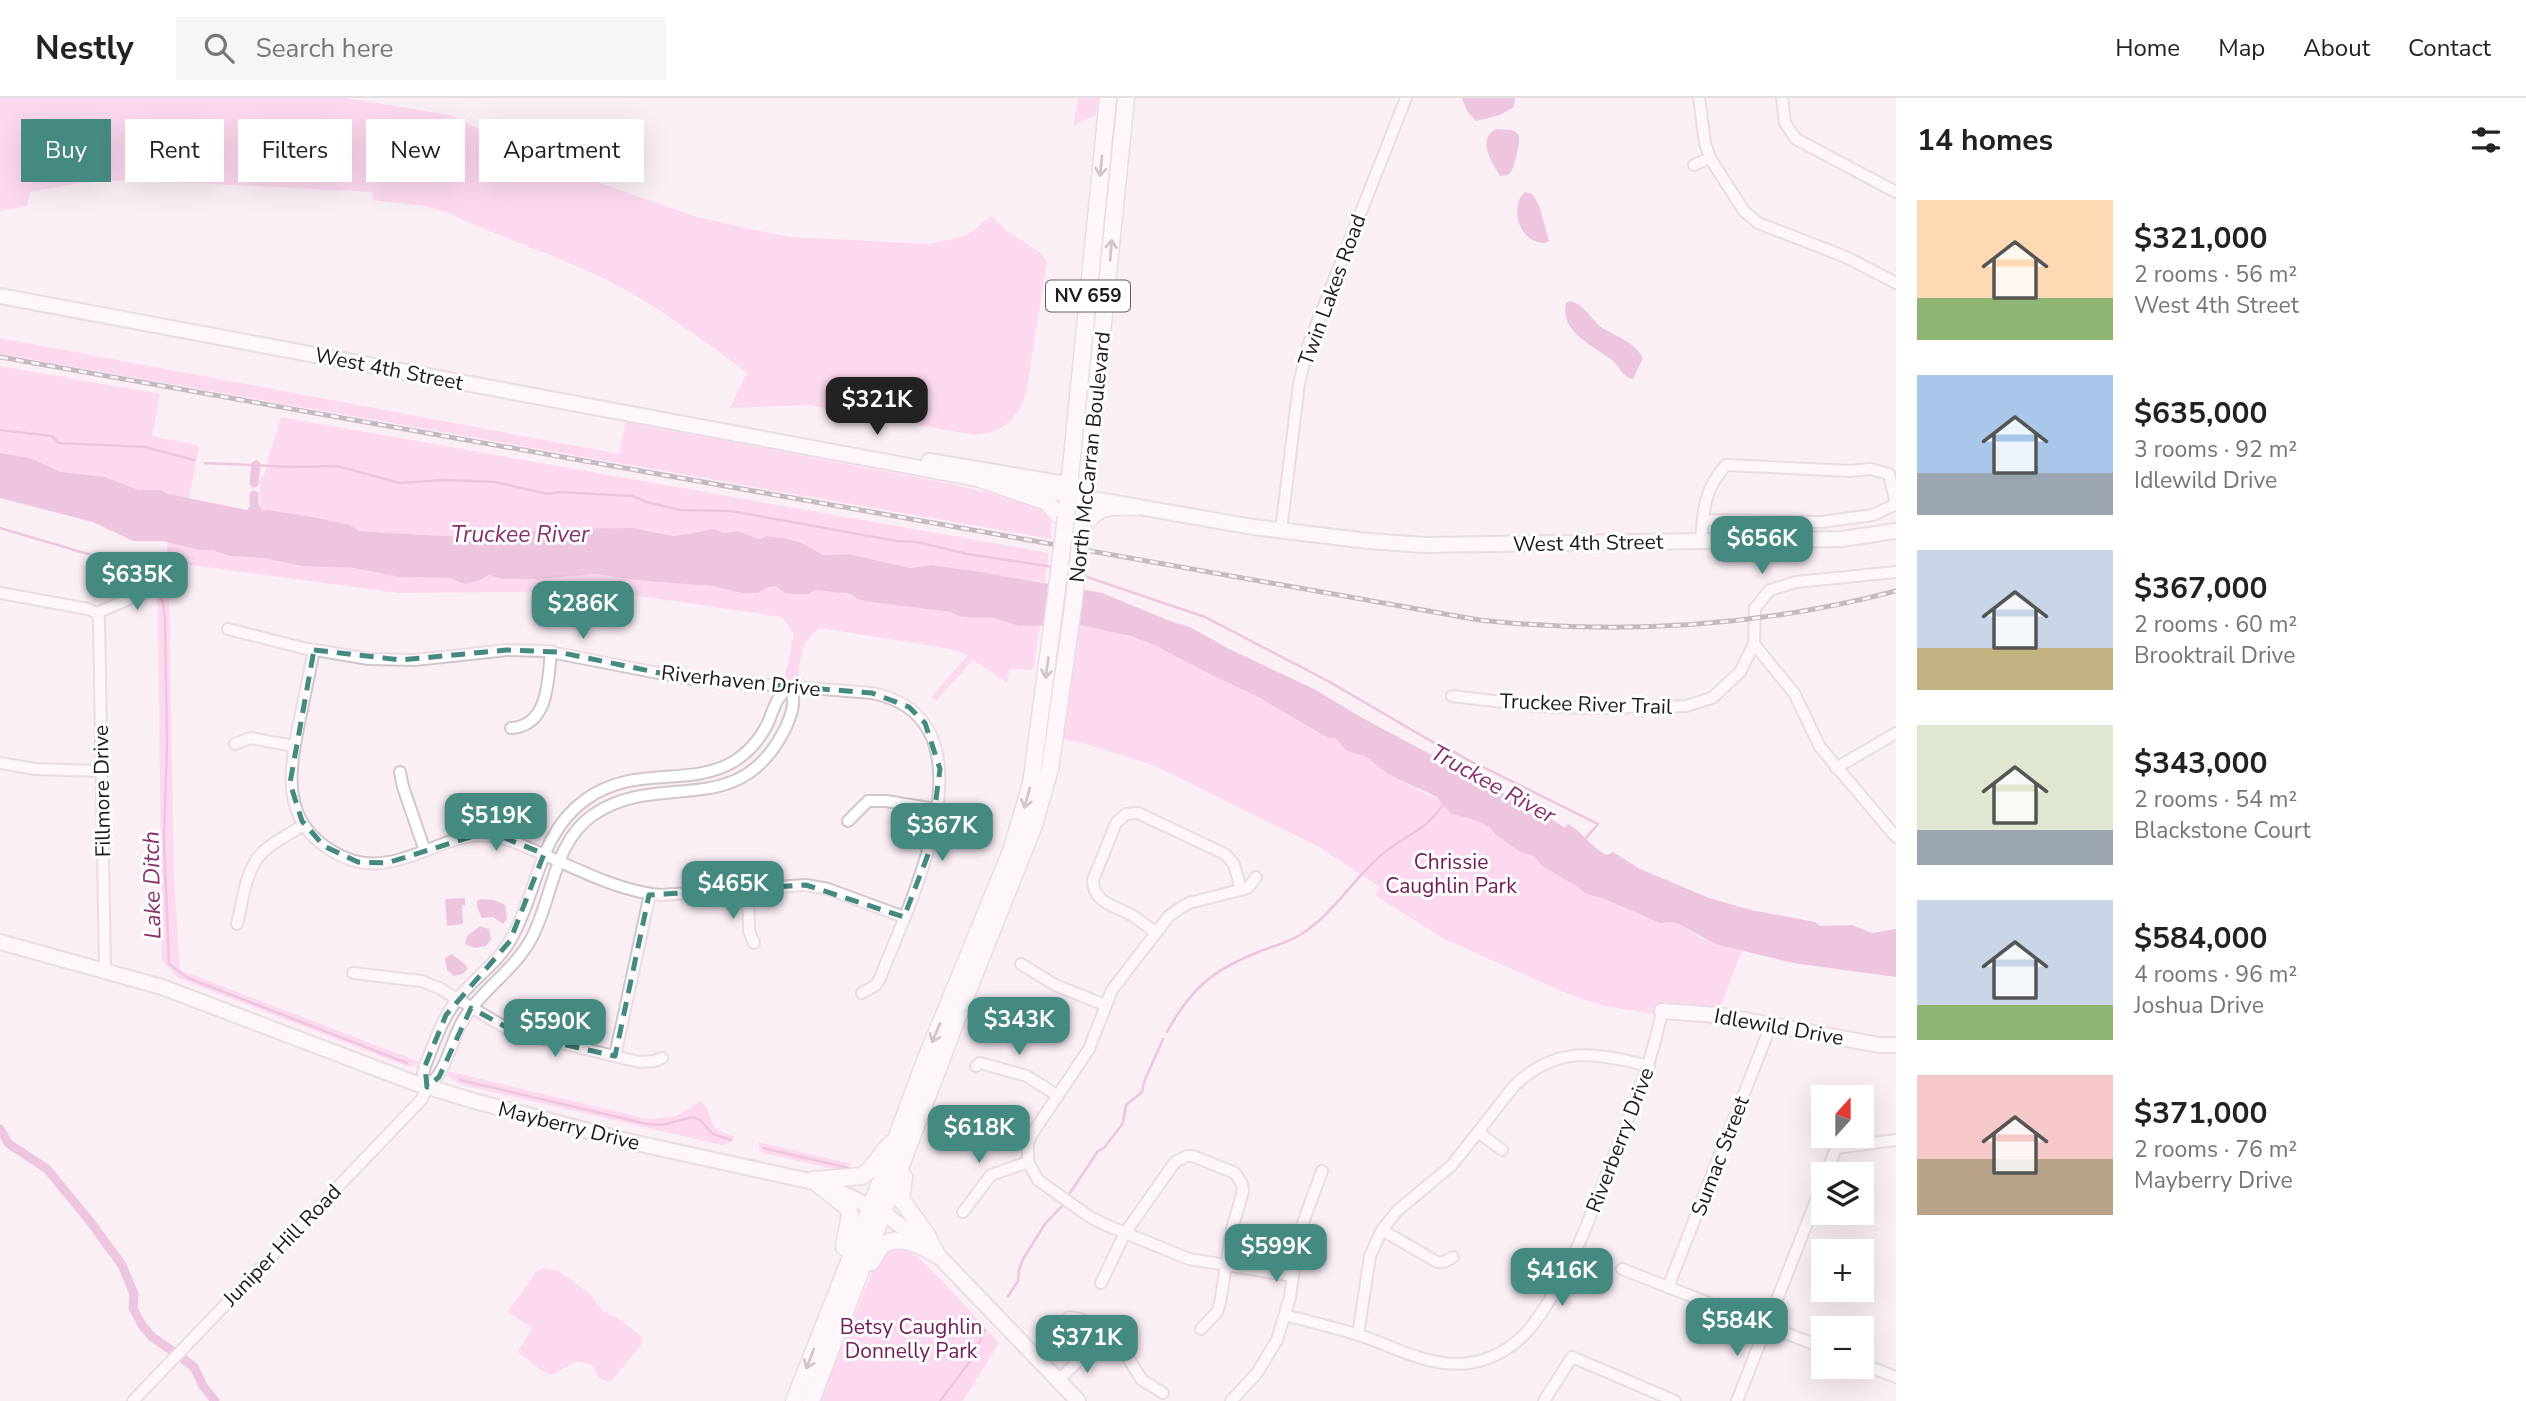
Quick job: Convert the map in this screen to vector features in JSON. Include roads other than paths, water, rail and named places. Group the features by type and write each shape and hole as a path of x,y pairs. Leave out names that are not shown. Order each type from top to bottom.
{"main road":[{"name":"North McCarran Boulevard","path":"1046,732 1055,604 1061,561 1062,515 1070,489 1108,98"},
{"name":"North McCarran Boulevard","path":"1046,732 1073,607 1085,521 1125,98"},
{"path":"1097,197 1116,197"},
{"name":"West 4th Street","path":"0,296 981,479 1070,489"},
{"name":"West 4th Street","path":"778,442 970,466 1136,506 1281,531 1368,541 1424,545 1700,542 1842,539 1896,531"},
{"path":"981,479 1047,502 1062,515"},
{"name":"West 4th Street","path":"1087,493 1178,505 1281,531"},
{"path":"1085,521 1097,510 1106,507 1136,506"},
{"name":"NV 659","path":"811,1401 836,1315 876,1209 1023,857 1045,788 1046,732"},
{"name":"Mayberry Drive","path":"0,942 181,993 428,1087 474,1101 627,1141 813,1180 876,1209 917,1236 1078,1401"},
{"name":"Idlewild Drive","path":"1662,1011 1718,1015 1879,1045 1896,1045"},
{"path":"813,1180 862,1176 869,1172 878,1157 903,1142"},
{"path":"903,1142 901,1199 927,1235 937,1255"},
{"path":"813,1180 848,1208 850,1215 836,1315"},
{"path":"836,1315 882,1245 888,1241 905,1240 937,1255"},
{"name":"NV 659","path":"794,1401 836,1315"}],"street":[{"name":"Twin Lakes Road","path":"1281,531 1299,384 1308,346 1406,98"},
{"path":"1699,98 1703,135 1710,158 1739,206 1758,223 1846,257 1896,283"},
{"path":"1782,98 1784,123 1796,139 1896,192"},
{"path":"1694,165 1710,158"},
{"path":"1700,542 1704,500 1716,476 1726,466 1850,471 1871,469 1889,474 1896,504 1873,516 1821,522 1703,520"},
{"name":"Truckee River Trail","path":"1452,696 1577,708 1686,706 1712,698 1734,680 1748,660 1754,644 1755,608 1764,594 1775,586 1896,572"},
{"path":"0,593 88,609 97,613 165,583"},
{"name":"Fillmore Drive","path":"97,613 105,970"},
{"name":"Riverhaven Drive","path":"228,629 314,650 369,659 401,660 507,650 551,651 676,677 887,696 921,711 940,757 935,809"},
{"path":"1754,644 1794,693 1820,747 1896,837"},
{"path":"314,650 290,783 296,810 304,825 324,846 345,858 358,862 387,863 463,837 477,835 505,838 618,886 650,894 818,886 904,917"},
{"path":"511,728 528,724 538,714 545,697 551,651"},
{"path":"428,1087 423,1073 440,1028 456,1000 510,941 544,854 560,823 595,793 623,781 718,769 745,754 761,736 777,698 789,687"},
{"name":"Juniper Hill Road","path":"133,1401 422,1099 428,1087 439,1077 454,1038 471,1008 516,961 529,943 572,835 606,807 641,796 714,789 744,776 772,751 789,720 794,700 789,687"},
{"path":"1836,768 1896,733"},
{"path":"235,744 250,738 295,746"},
{"path":"0,764 35,769 102,771"},
{"path":"400,772 425,850"},
{"path":"848,821 868,801 886,801 935,809 929,852 880,978 876,985 862,993"},
{"path":"1156,933 1134,916 1099,898 1093,887 1116,822 1126,814 1138,813 1225,854 1234,864 1244,889"},
{"path":"237,924 248,879 256,860 269,847 304,825"},
{"path":"1256,877 1244,889 1189,903 1169,916 1112,990 1089,1049 1032,1134 1028,1143 1028,1162 1032,1172 1044,1184 1090,1217 1125,1233 1189,1259 1293,1276"},
{"path":"748,889 749,931 754,943"},
{"path":"615,1056 650,894"},
{"path":"1021,964 1055,985 1105,1005"},
{"path":"353,973 421,981 439,988 496,1024 521,1035 639,1062 662,1058"},
{"name":"Riverberry Drive","path":"1286,1315 1358,1335 1426,1360 1456,1364 1484,1360 1521,1338 1572,1264 1649,1066 1662,1011"},
{"name":"Sumac Street","path":"1668,1287 1771,1025"},
{"path":"1358,1335 1370,1256 1382,1230 1397,1212 1452,1165 1524,1076 1549,1061 1577,1054 1592,1054 1649,1066"},
{"path":"976,1066 980,1063 1027,1076 1058,1096"},
{"path":"1478,1132 1502,1150"},
{"path":"1831,1162 1836,1148 1896,1140"},
{"path":"1101,1283 1125,1233 1175,1161 1193,1156 1230,1171 1239,1178 1242,1191 1232,1229 1220,1303 1201,1329"},
{"path":"963,1212 991,1175 1028,1162"},
{"path":"1231,1401 1245,1388 1268,1358 1286,1315 1300,1234 1322,1171"},
{"path":"1737,1401 1811,1213"},
{"path":"1382,1230 1437,1262 1453,1257"},
{"path":"1622,1269 1811,1343"},
{"path":"1069,1317 1090,1322 1101,1332 1105,1343"},
{"path":"1059,1380 1094,1345 1105,1343 1125,1353 1142,1380 1163,1393"},
{"path":"1544,1401 1572,1357 1675,1401"},
{"path":"1874,1369 1896,1377"}],"water":[{"path":"1462,98 1515,98 1514,107 1500,115 1476,121 1467,111"},
{"path":"1496,129 1513,131 1519,137 1511,172 1500,176 1486,145 1490,134"},
{"path":"1525,192 1532,194 1539,205 1549,241 1545,243 1528,237 1519,223 1518,206"},
{"path":"1570,301 1583,309 1601,327 1639,352 1643,358 1633,379 1573,331 1565,313 1566,303"},
{"name":"Truckee River","path":"0,453 30,458 61,472 105,477 139,490 161,490 168,494 247,510 254,507 257,511 268,510 318,518 347,524 360,531 488,536 562,529 633,528 674,536 714,529 723,533 738,531 759,539 767,536 802,543 823,555 849,554 910,568 931,565 1102,593 1190,627 1229,649 1314,689 1467,774 1474,782 1507,795 1565,828 1568,824 1607,855 1613,852 1640,869 1709,898 1751,910 1815,922 1820,926 1852,925 1872,933 1896,929 1896,977 1793,963 1715,944 1681,925 1660,923 1602,898 1586,894 1542,866 1534,856 1522,853 1497,836 1489,827 1451,814 1437,797 1389,775 1365,756 1347,751 1335,738 1328,738 1260,698 1154,645 1130,636 1080,625 1020,626 993,618 962,617 950,612 872,602 857,599 850,594 815,590 808,594 785,593 776,586 758,593 742,593 712,586 596,574 538,579 502,579 489,575 464,584 450,578 400,577 353,568 301,566 263,558 229,556 163,541 133,541 93,522 0,498"},
{"path":"465,898 465,905 462,905 463,924 447,926 445,899"},
{"path":"494,900 505,905 507,919 503,924 493,917 482,918 477,907 477,901"},
{"path":"480,926 489,929 491,939 486,946 475,948 465,944 467,936"},
{"path":"452,954 466,965 467,970 462,974 454,976 447,970 445,958"}],"waterway":[{"path":"0,430 52,436 59,443 145,447 194,460"},
{"path":"205,463 337,466 400,483 444,480 495,482 548,494 558,492 633,496 680,510 731,511 1054,567"},
{"path":"254,483 256,465"},
{"path":"254,495 254,504 261,519"},
{"name":"Lake Ditch","path":"0,528 115,562 133,570 150,584"},
{"name":"Truckee River","path":"1084,576 1205,617 1328,681 1436,744 1598,824 1585,839"},
{"name":"Lake Ditch","path":"156,590 163,603 165,617 167,745 164,838 169,964 188,978 407,1063"},
{"path":"1167,1032 1184,1004 1203,983 1226,967 1295,938 1312,926 1379,857 1421,828 1444,803"},
{"path":"1068,1196 1098,1151 1104,1148 1123,1123 1126,1105 1142,1092 1163,1039"},
{"name":"Lake Ditch","path":"460,1080 647,1124 662,1125 693,1117 700,1120 713,1134 731,1140"},
{"path":"0,1129 9,1144 47,1169 89,1220 122,1265 134,1294 133,1308 142,1325 152,1337 171,1350"},
{"name":"Lake Ditch","path":"763,1148 849,1168"},
{"path":"1008,1296 1018,1281 1023,1259 1045,1224 1062,1206"},
{"path":"940,1401 971,1360 985,1330"},
{"path":"183,1359 194,1367 203,1386 215,1401"}],"railway":[{"path":"0,357 1479,620 1584,627 1689,625 1793,613 1896,591"}],"park label":[{"name":"Chrissie Caughlin Park","path":"1451,874"},
{"name":"Betsy Caughlin Donnelly Park","path":"911,1339"}]}
